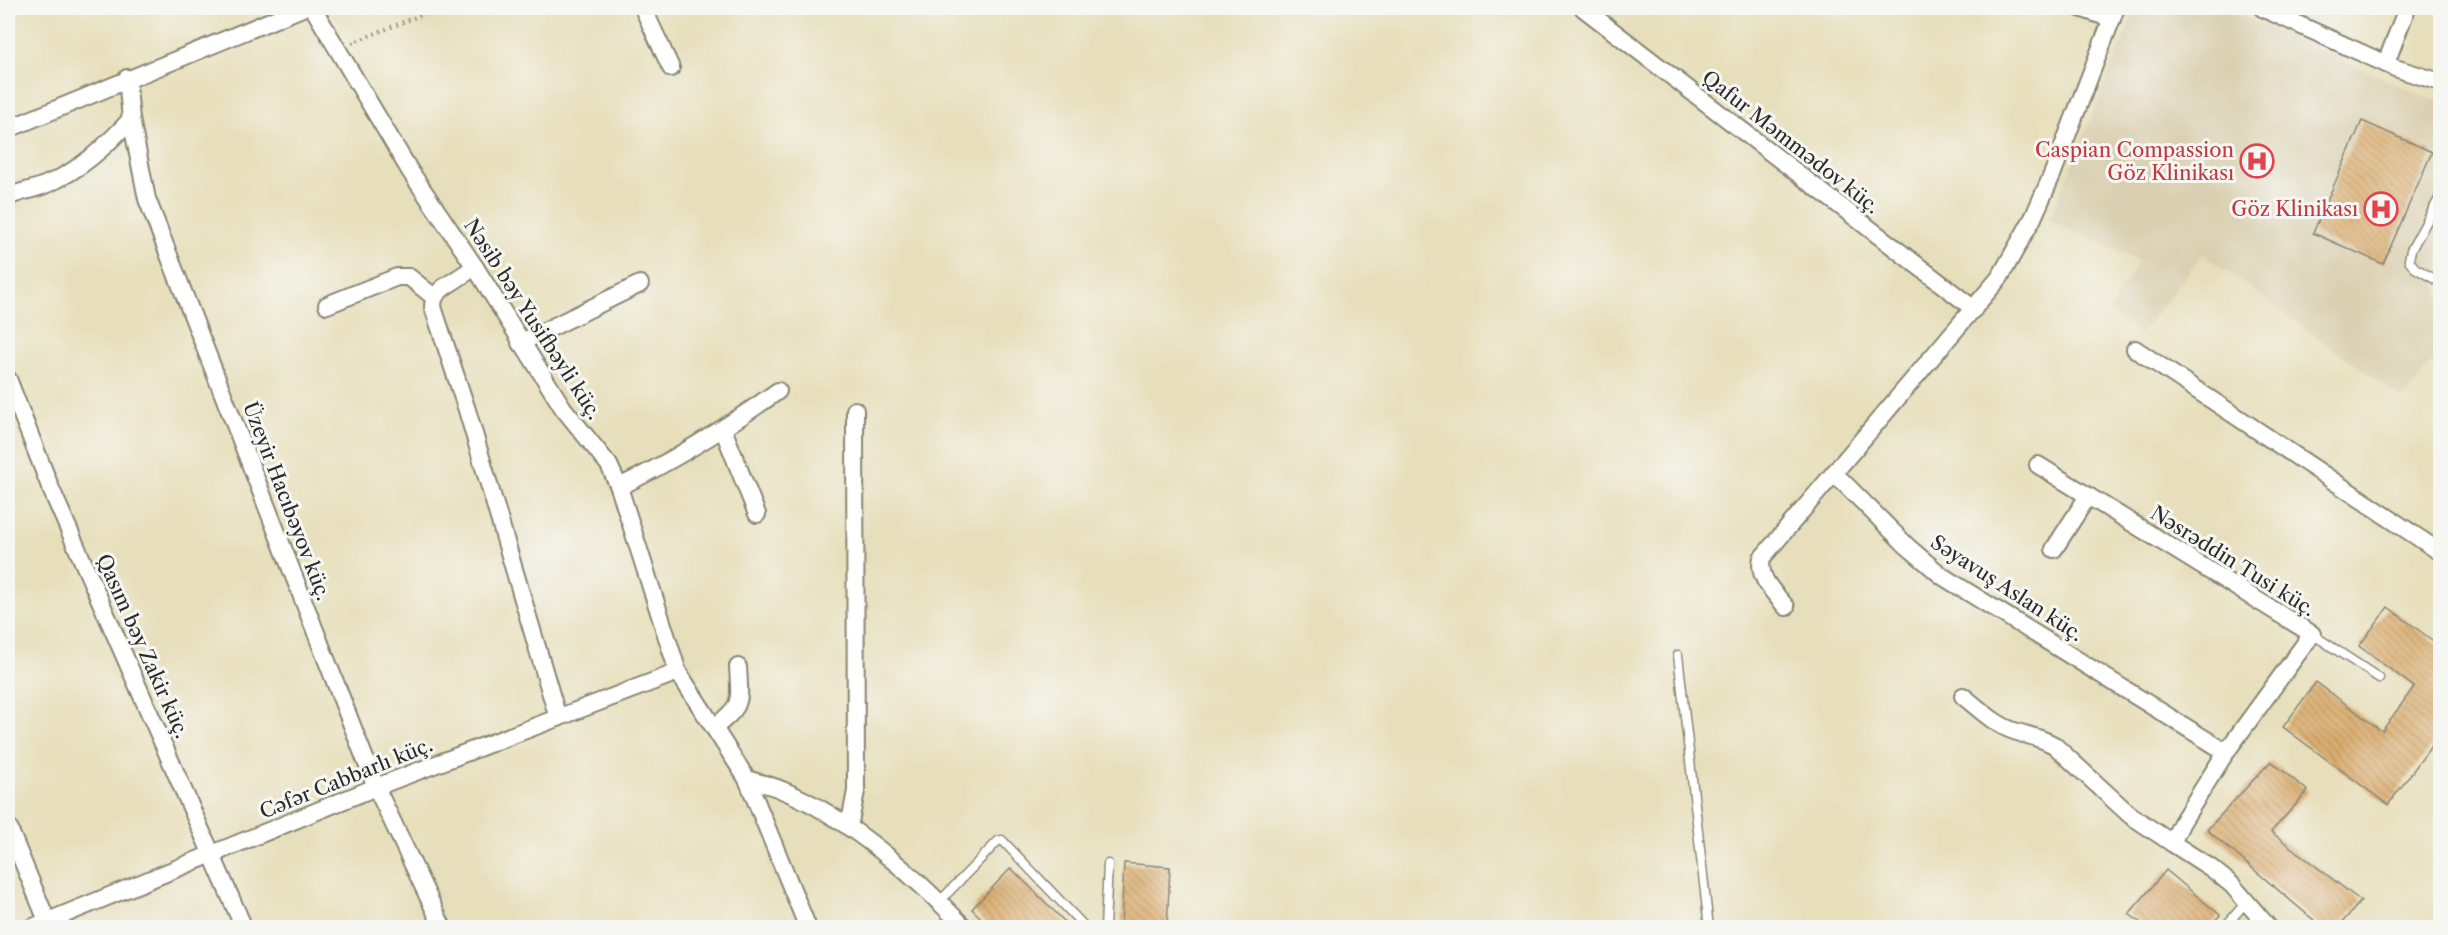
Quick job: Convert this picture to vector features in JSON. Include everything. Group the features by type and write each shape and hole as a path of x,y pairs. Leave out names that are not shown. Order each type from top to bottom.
{"street":[{"name":"Nəsib bəy Yusifbəyli küç.","path":"313,8 411,171 475,267 562,408 609,465 619,487 678,672 747,779 808,927"},
{"path":"643,8 672,68"},
{"name":"Qafur Məmmədov küç.","path":"1583,8 1974,309"},
{"path":"1786,607 1762,576 1760,568 1762,558 2000,277 2033,218 2052,175 2114,13 2080,8"},
{"path":"2262,8 2287,13 2386,63 2413,74 2440,81"},
{"path":"2386,63 2407,8"},
{"path":"8,129 296,9"},
{"name":"Üzeyir Hacıbəyov küç.","path":"127,78 130,119 147,199 376,787 443,927"},
{"path":"8,197 45,186 69,174 110,142 130,119"},
{"path":"475,267 443,288 434,297 433,307 467,410 558,718"},
{"path":"327,306 397,277 409,277 434,297"},
{"path":"520,343 640,284"},
{"path":"2135,349 2440,552"},
{"name":"Qasım bəy Zakir küç.","path":"8,379 51,489 244,927"},
{"path":"619,487 664,466 778,391"},
{"path":"849,827 856,791 855,410"},
{"path":"723,429 757,514"},
{"name":"Nəsrəddin Tusi küç.","path":"2038,465 2312,634 2226,752"},
{"name":"Səyavuş Aslan küç.","path":"1834,473 1927,565 2226,752"},
{"path":"2054,549 2088,496"},
{"path":"714,728 736,710 740,701 738,667"},
{"name":"Cəfər Cabbarlı küç.","path":"31,927 49,925 376,787 678,672"},
{"path":"1963,696 2001,725 2014,732 2041,737 2054,745 2130,816 2211,868 2247,900 2269,927"},
{"path":"2172,843 2186,814 2226,752"},
{"path":"747,779 782,789 849,827 940,901 965,927"},
{"path":"8,826 49,925"}],"lane":[{"path":"2440,197 2411,250 2409,260 2415,268 2440,282"},
{"path":"2312,634 2379,678"},
{"path":"1678,655 1708,927"},
{"path":"940,901 975,864 1002,840 1086,927"},
{"path":"1105,927 1108,864"},
{"path":"2224,927 2247,900"}],"path":[{"path":"337,49 438,8"}],"shaded area":[{"name":"Caspian Compassion Göz Klinikası","path":"2136,8 2225,8 2435,101 2440,95 2440,352 2403,399 2203,254 2140,334 2109,311 2139,261 2049,220"}],"building":[{"path":"2362,121 2432,152 2383,264 2313,233"},
{"path":"2388,607 2440,646 2440,734 2388,805 2283,727 2316,682 2382,731 2414,687 2359,646"},
{"path":"2271,761 2308,791 2271,832 2361,901 2338,927 2322,927 2207,830"},
{"path":"1124,863 1170,867 1167,927 1121,927"},
{"path":"1011,868 1070,927 990,927 972,909"},
{"path":"2166,870 2220,915 2209,927 2146,927 2129,914"}],"place":[{"name":"Caspian Compassion Göz Klinikası","path":"2257,161"},
{"name":"Göz Klinikası","path":"2381,209"}]}
